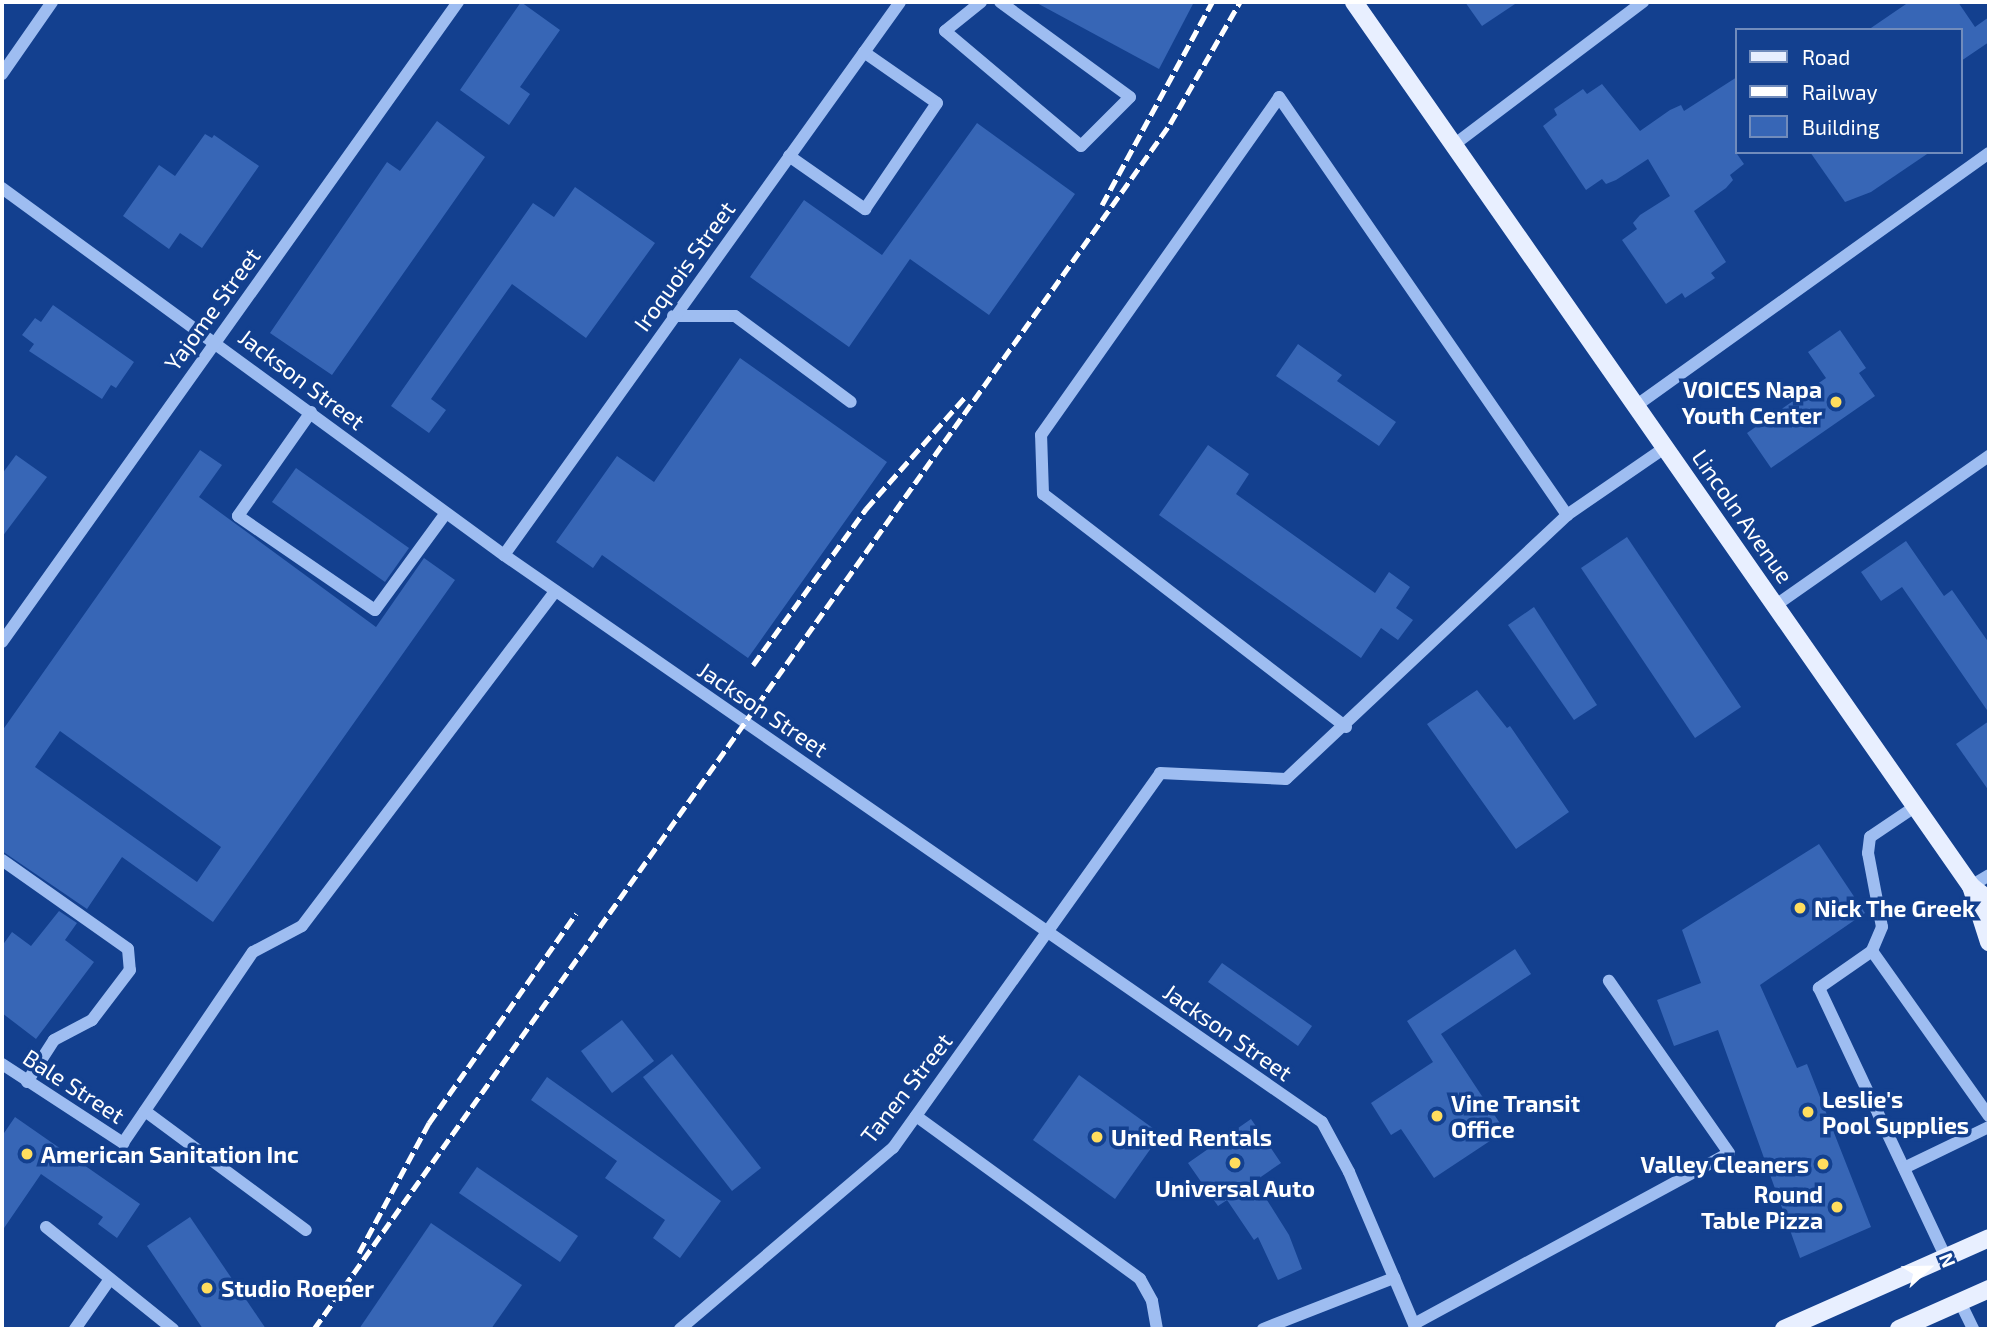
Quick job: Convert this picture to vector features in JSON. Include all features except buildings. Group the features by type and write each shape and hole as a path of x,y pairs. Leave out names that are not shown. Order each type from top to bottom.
{"main road":[{"name":"Lincoln Avenue","path":"1354,2 1971,886 1989,942"},
{"name":"Lincoln Avenue","path":"1971,886 1989,900"},
{"path":"1784,1329 1989,1238"},
{"path":"1899,1329 1989,1289"}],"street":[{"path":"2,74 52,2"},
{"name":"Yajome Street","path":"2,642 458,2"},
{"name":"Iroquois Street","path":"504,555 900,2"},
{"path":"981,2 945,31 1082,146 1130,97 1000,2"},
{"path":"1455,144 1643,2"},
{"path":"789,156 865,209 937,103 864,52"},
{"path":"1567,515 1279,97 1041,435 1043,494 1346,727 1567,515 1666,447"},
{"path":"1637,405 1989,153"},
{"name":"Jackson Street","path":"2,188 215,340 504,555 1322,1122 1349,1172 1415,1327"},
{"path":"673,316 735,316 851,402"},
{"path":"311,412 238,516 375,610 446,513"},
{"path":"1776,605 1989,456"},
{"path":"306,1230 145,1111 253,952 302,926 555,591"},
{"name":"Tanen Street","path":"680,1329 893,1148 1160,773 1286,779 1346,727"},
{"path":"1916,807 1870,837 1868,853 1882,927 1872,951 1819,988 1946,1258"},
{"path":"2,860 128,950 130,970 92,1020 54,1040 27,1082"},
{"path":"1971,886 1989,875"},
{"path":"1872,951 1989,1116"},
{"path":"1415,1327 1729,1153 1609,981"},
{"name":"Bale Street","path":"2,1065 124,1143 145,1111"},
{"path":"916,1116 1140,1279 1152,1301 1157,1329"},
{"path":"1904,1168 1989,1127"},
{"path":"46,1227 173,1329"},
{"path":"1263,1329 1394,1278"},
{"path":"75,1329 110,1279"},
{"path":"1960,1302 1973,1329"}],"railway":[{"path":"1102,205 1212,2"},
{"path":"314,1329 1170,124 1240,2"},
{"path":"753,665 866,509 965,397"},
{"path":"359,1253 429,1123 576,914"}],"place":[{"name":"VOICES Napa Youth Center","path":"1836,402"},
{"name":"Nick The Greek","path":"1800,908"},
{"name":"Leslie's Pool Supplies","path":"1808,1112"},
{"name":"Vine Transit Office","path":"1437,1116"},
{"name":"United Rentals","path":"1097,1137"},
{"name":"American Sanitation Inc","path":"27,1154"},
{"name":"Universal Auto","path":"1235,1163"},
{"name":"Valley Cleaners","path":"1823,1164"},
{"name":"Round Table Pizza","path":"1837,1207"},
{"name":"Studio Roeper","path":"207,1288"}]}
